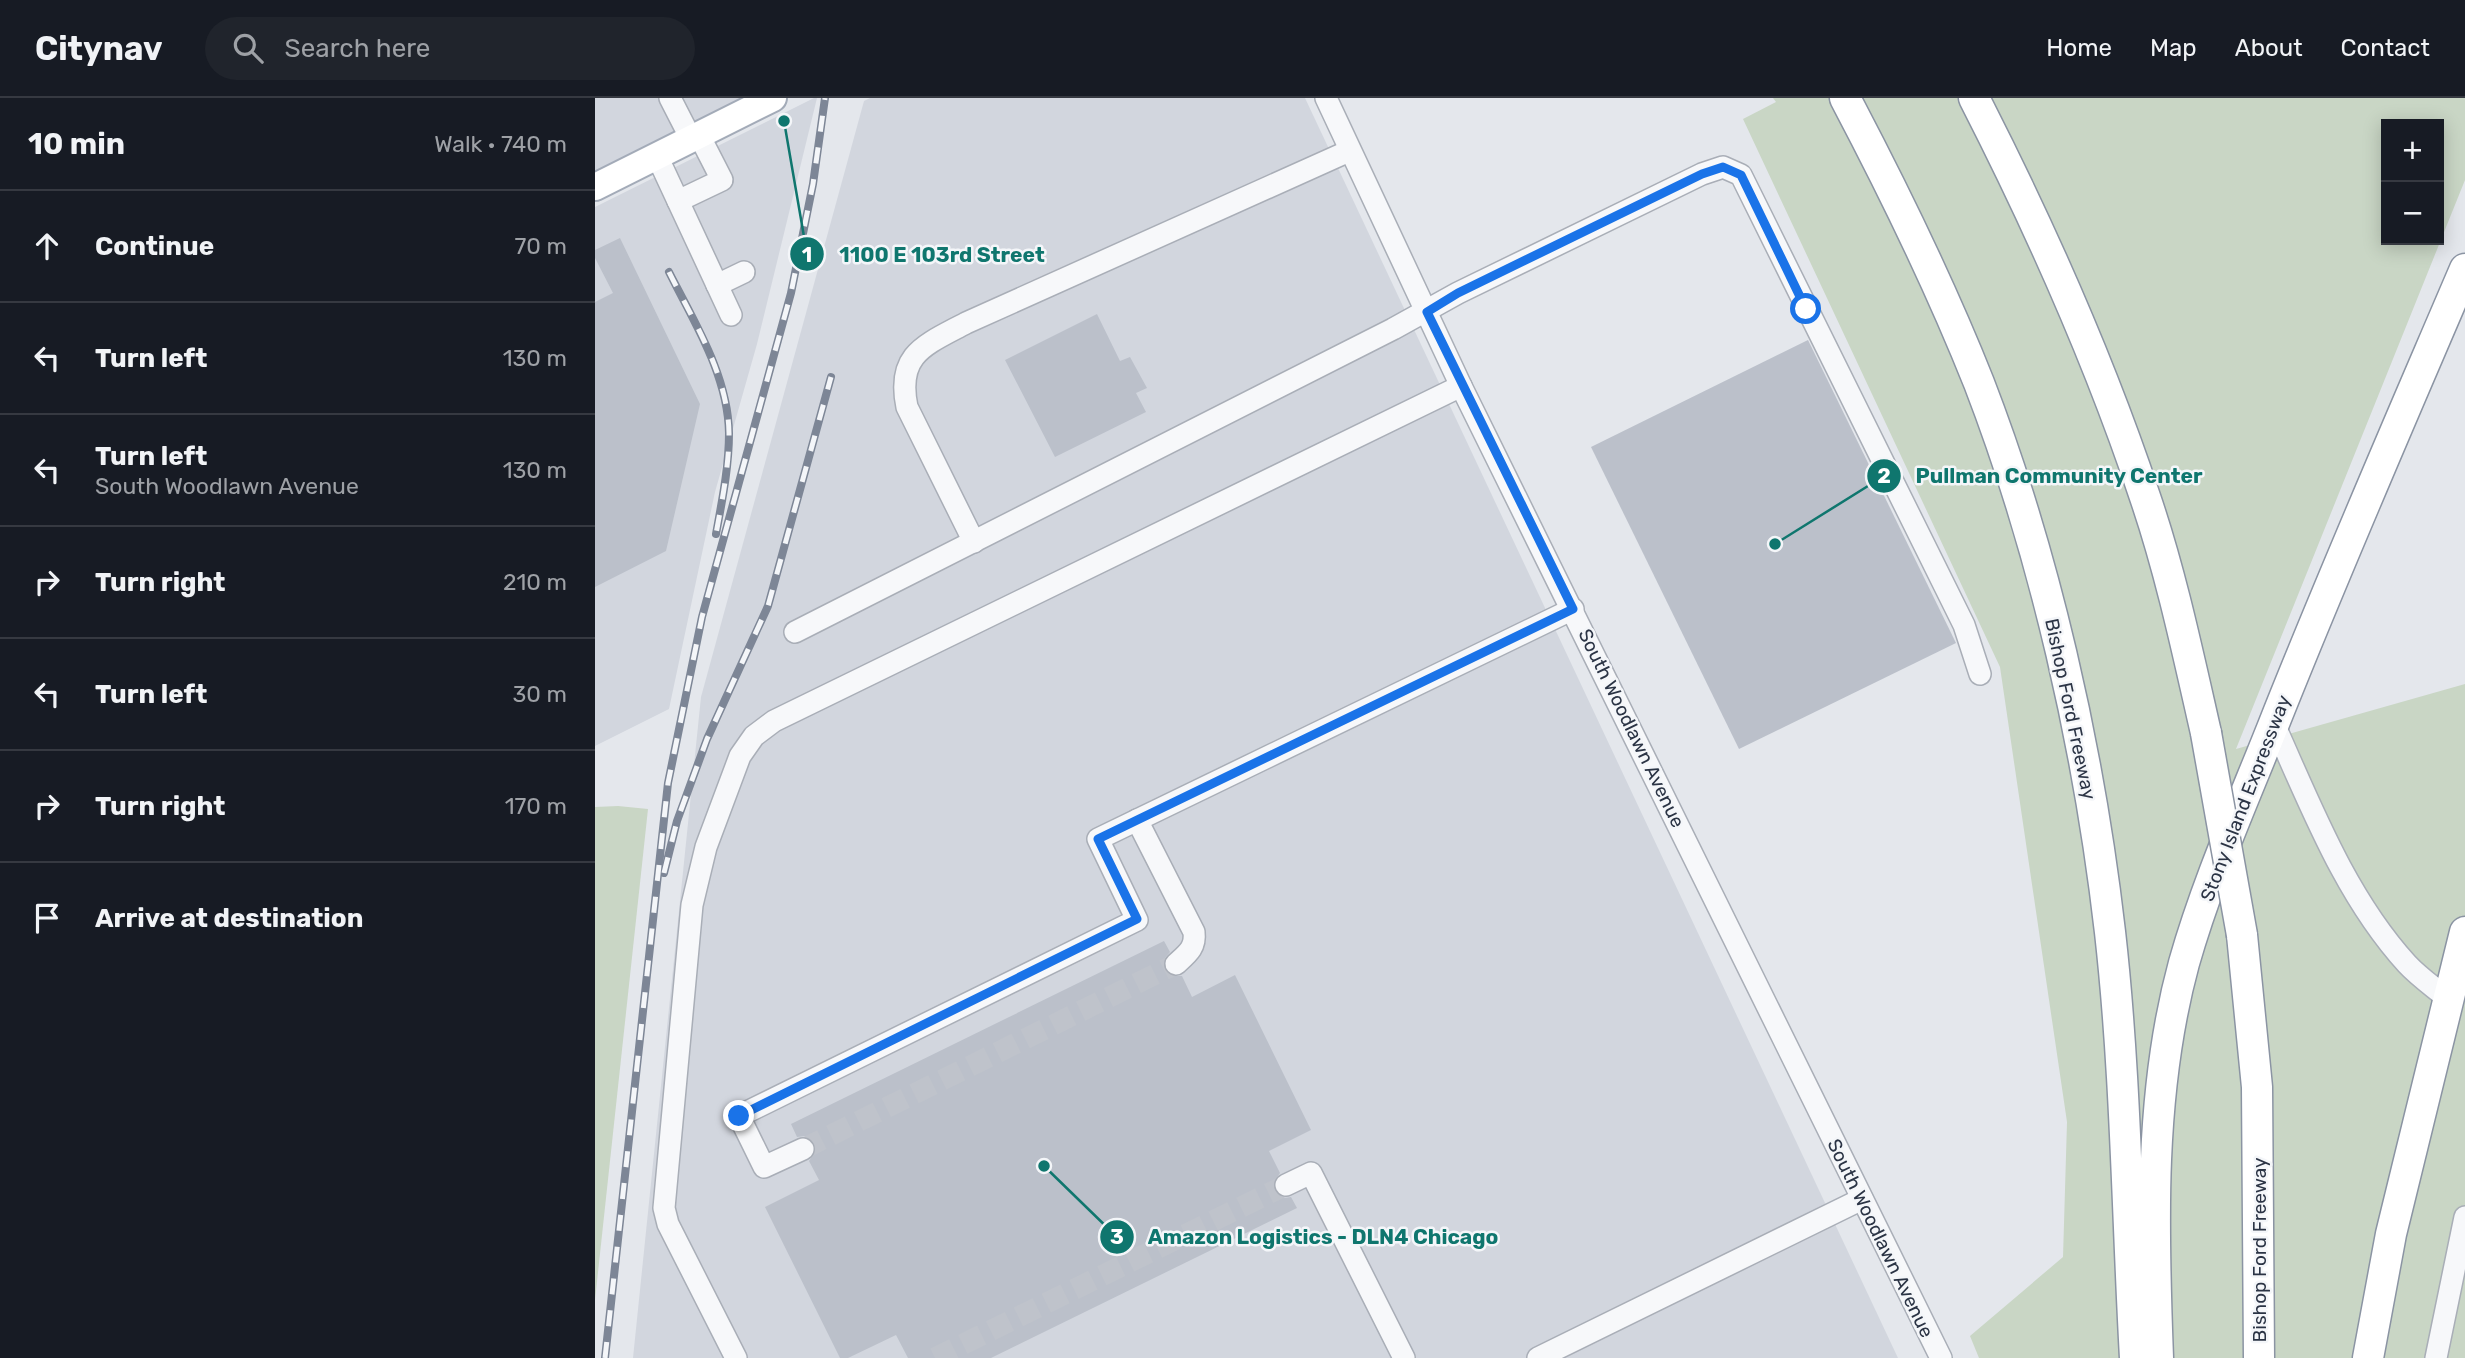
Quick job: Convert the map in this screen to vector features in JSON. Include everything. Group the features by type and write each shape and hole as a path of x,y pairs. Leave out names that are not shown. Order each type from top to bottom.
{"highway":[{"name":"Bishop Ford Freeway","path":"1845,98 1891,186 1979,385 2016,493 2067,674 2090,789 2111,933 2135,1358"},
{"name":"Bishop Ford Freeway","path":"1974,98 2027,201 2101,374 2146,498 2180,622 2206,733 2242,935 2257,1087 2259,1358"},
{"name":"Stony Island Expressway","path":"2158,1358 2157,1126 2166,1057 2192,940 2212,879 2337,565 2465,269"},
{"path":"2368,1358 2391,1234 2465,932"}],"main road":[{"path":"595,187 773,98"}],"street":[{"path":"670,98 722,180 678,201"},
{"name":"South Woodlawn Avenue","path":"1326,98 1461,386 1941,1358"},
{"path":"974,542 907,407 902,382 908,363 922,346 966,323 1349,151"},
{"path":"657,156 731,315"},
{"path":"795,632 1427,312 1458,293 1702,174 1723,167 1741,175 1965,625 1980,674"},
{"path":"717,285 744,272"},
{"path":"736,1358 668,1224 664,1208 692,905 716,821 740,756 754,736 773,722 1461,386"},
{"path":"803,1149 764,1167 739,1116 1137,919 1098,839 1573,609"},
{"path":"2274,724 2328,844 2371,918 2408,965 2448,999"},
{"path":"1137,820 1194,932 1195,941 1190,951 1176,964"},
{"path":"1286,1185 1311,1173 1404,1358"},
{"path":"1538,1358 1862,1199"},
{"path":"2436,1358 2465,1217"}],"shaded area":[{"path":"595,98 743,98 595,171"},
{"path":"817,98 757,344 715,492 669,709 595,746 595,207"},
{"path":"870,98 1305,98 1898,1358 633,1358 701,697 864,101"}],"green space":[{"path":"1773,98 2465,98 2465,180 2444,232 2444,119 2381,119 2381,245 2439,245 2236,749 2465,684 2465,1358 1979,1358 1970,1336 2063,1257 2067,1122 2000,667 1743,119 1776,102"},
{"path":"595,807 648,809 595,1300"}],"building":[{"path":"620,238 700,404 666,551 595,587 595,302 613,293 595,258 595,250"},
{"path":"1097,314 1120,361 1130,357 1147,388 1136,393 1146,412 1055,457 1005,360"},
{"path":"1808,340 1956,643 1739,749 1591,447"},
{"path":"1164,941 1170,952 1164,959 1163,967 1171,976 1182,976 1192,997 1235,975 1311,1130 1269,1151 1280,1173 1273,1183 1275,1191 1284,1198 1291,1197 1297,1208 991,1358 908,1358 896,1335 848,1358 840,1358 765,1207 819,1180 809,1161 816,1151 815,1143 805,1136 797,1137 791,1124"}],"tunnel":[{"path":"803,1149 1176,964"},
{"path":"935,1358 1286,1185"}],"railway":[{"path":"605,1358 668,783 702,617 791,293 813,184 825,98"},
{"path":"669,272 708,349 723,390 727,411 728,458 716,534"},
{"path":"664,873 677,821 707,739 768,606 831,377"}],"place":[{"name":"1100 E 103rd Street","path":"784,121"},
{"name":"Pullman Community Center","path":"1775,544"},
{"name":"Amazon Logistics - DLN4 Chicago","path":"1044,1166"}],"route":[{"path":"739,1116 1137,919 1098,839 1305,736 1573,609 1461,386 1427,312 1458,293 1702,174 1723,167 1741,175 1806,309"}]}
